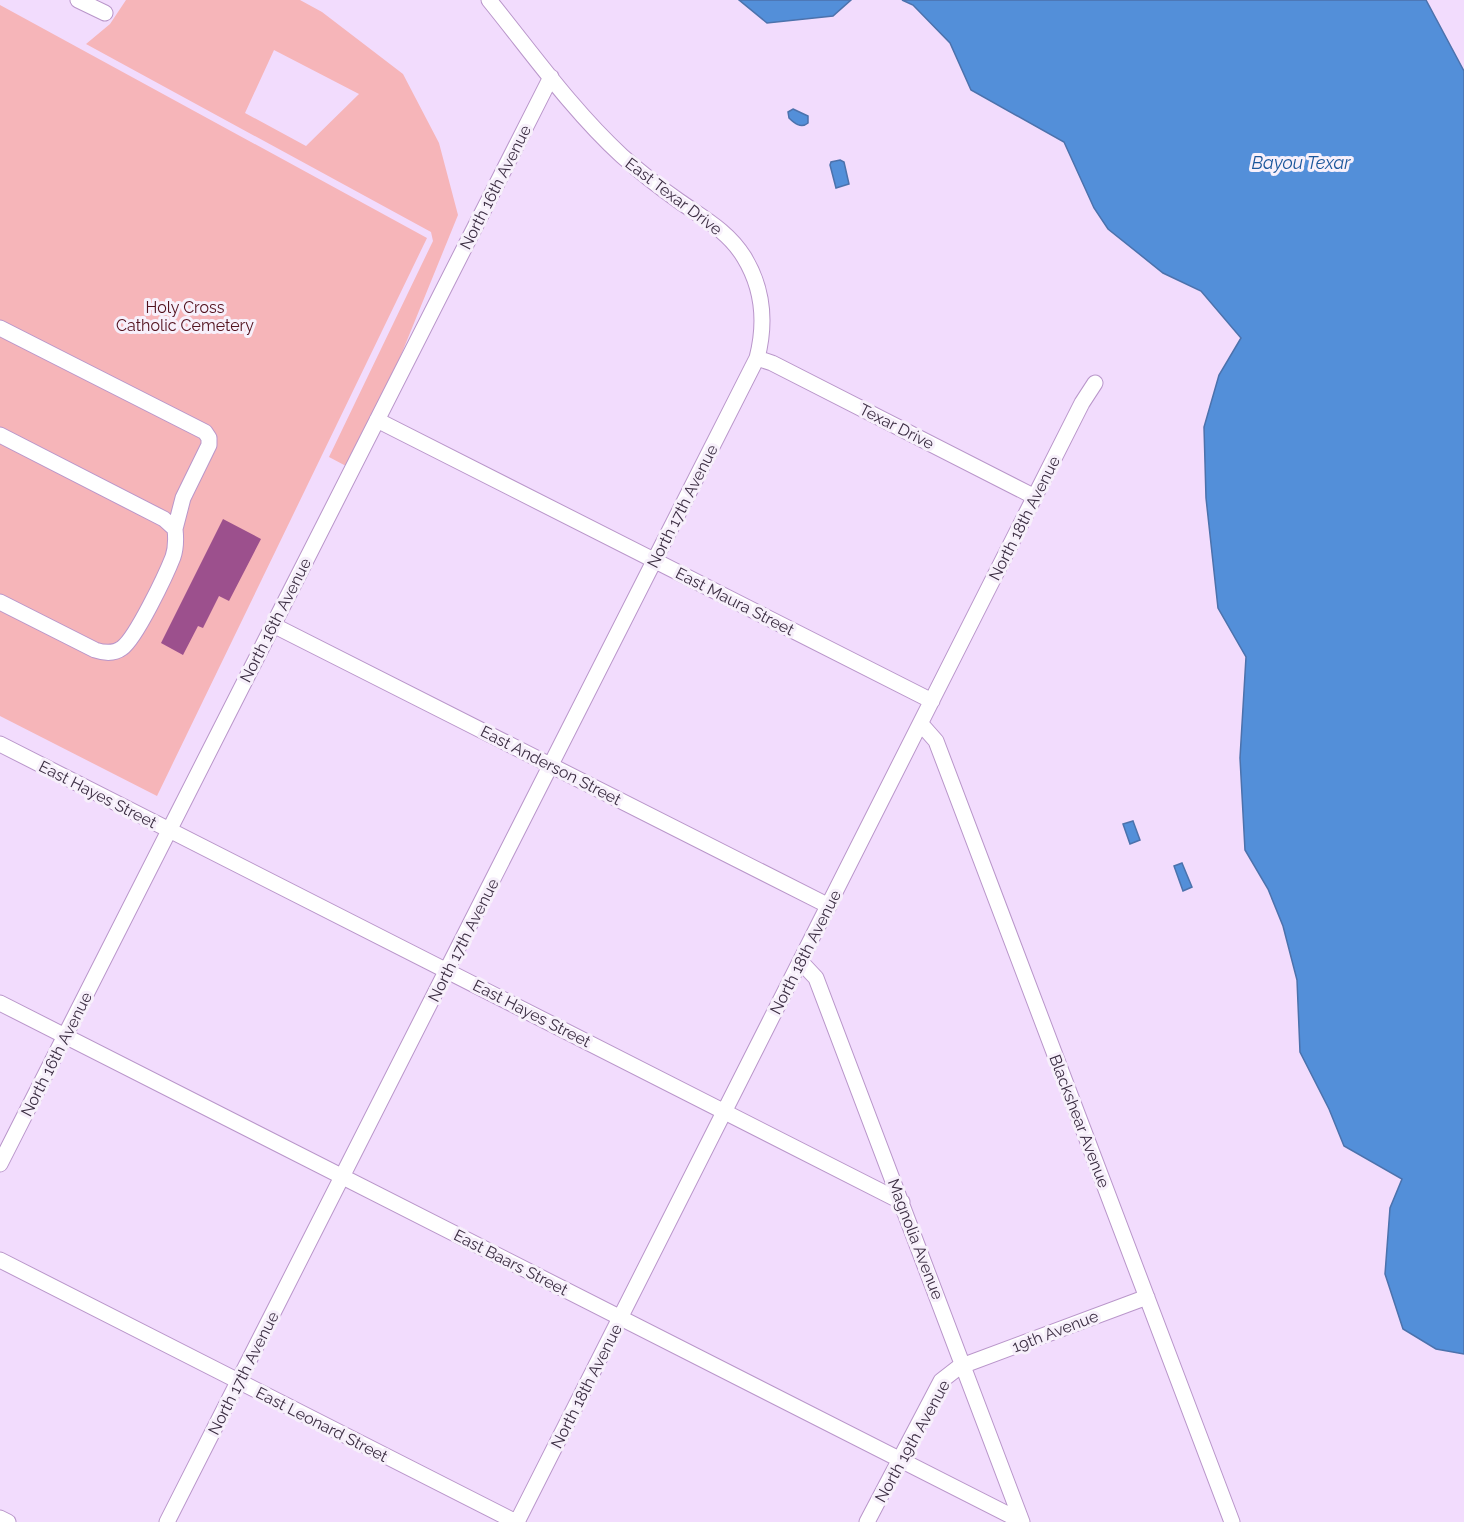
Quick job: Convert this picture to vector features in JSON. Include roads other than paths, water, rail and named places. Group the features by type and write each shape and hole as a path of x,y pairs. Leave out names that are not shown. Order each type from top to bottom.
{"street":[{"path":"78,0 105,13"},
{"name":"East Texar Drive","path":"489,0 591,124 621,155 654,183 717,227 743,256 753,274 762,309 758,358"},
{"name":"North 16th Avenue","path":"0,1164 551,77"},
{"path":"0,328 205,432 209,438 209,445 183,498 175,529 174,555 133,635 120,649 112,652 95,650 0,602"},
{"name":"Texar Drive","path":"758,358 772,363 1035,497"},
{"name":"North 17th Avenue","path":"168,1522 758,358"},
{"name":"North 18th Avenue","path":"517,1522 1082,403 1095,383"},
{"name":"East Maura Street","path":"377,420 932,701"},
{"path":"0,435 154,514 175,529"},
{"name":"East Anderson Street","path":"273,625 829,906"},
{"name":"Blackshear Avenue","path":"921,724 936,741 1232,1522"},
{"name":"East Hayes Street","path":"0,744 902,1202"},
{"name":"Magnolia Avenue","path":"801,962 816,978 1021,1522"},
{"name":"East Baars Street","path":"0,1003 1021,1522"},
{"name":"East Leonard Street","path":"0,1260 517,1522"},
{"name":"19th Avenue","path":"963,1366 1147,1297"},
{"name":"North 19th Avenue","path":"867,1522 941,1381 963,1366"},
{"path":"0,1518 8,1522"}],"water":[{"path":"739,0 851,0 833,16 767,23"},
{"name":"Bayou Texar","path":"902,0 1426,0 1464,71 1464,1354 1436,1349 1403,1329 1385,1274 1390,1208 1402,1179 1344,1146 1329,1109 1300,1052 1297,980 1283,926 1268,889 1245,850 1240,758 1246,657 1218,608 1206,498 1204,427 1219,375 1241,338 1201,291 1163,273 1108,229 1094,208 1064,142 971,90 950,43 913,5"},
{"path":"793,109 808,116 808,123 800,125 791,120 788,112"},
{"path":"840,160 844,162 849,184 836,188 830,165 831,162"},
{"path":"1133,821 1140,840 1130,844 1123,824"},
{"path":"1182,863 1192,887 1183,891 1174,866"}],"park label":[{"name":"Holy Cross Catholic Cemetery","path":"185,316"}]}
